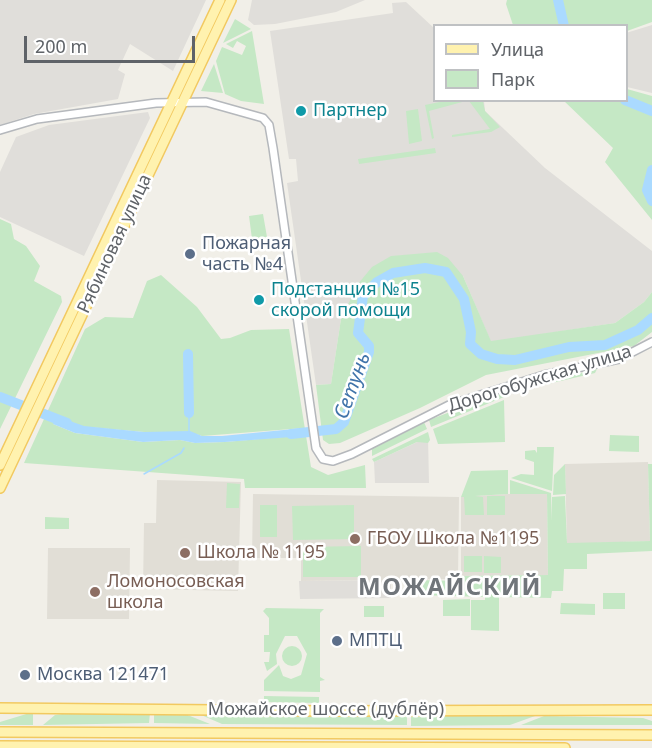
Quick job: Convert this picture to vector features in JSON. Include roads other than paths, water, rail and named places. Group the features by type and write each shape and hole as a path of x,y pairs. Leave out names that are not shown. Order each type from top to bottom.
{"main road":[{"name":"Рябиновая улица","path":"0,488 24,425 177,102 220,0"},
{"name":"Рябиновая улица","path":"177,102 231,0"},
{"name":"Рябиновая улица","path":"0,465 24,425"},
{"name":"Можайское шоссе (дублёр)","path":"0,708 315,711 652,710"},
{"path":"0,732 652,735"},
{"path":"0,746 565,748"}],"street":[{"name":"Дорогобужская улица","path":"177,102 206,102 224,106 252,114 269,125 315,440 318,455 323,459 333,460 449,405 544,375 619,359 652,340"},
{"path":"0,130 59,116 129,105 177,102"}],"water":[{"path":"56,416 84,426 144,432 190,431 202,436 222,436 304,428 305,436 225,442 195,443 180,440 143,442 75,433 53,424"}],"waterway":[{"name":"Сетунь","path":"558,0 564,24"},
{"name":"Сетунь","path":"628,101 652,111"},
{"name":"Сетунь","path":"652,170 647,190 652,201"},
{"name":"Сетунь","path":"291,434 336,429 344,422 369,352 369,346 358,333 363,296 377,282 393,273 425,268 446,272 464,299 471,332 470,344 481,354 497,359 515,360 569,347 605,345 638,330 652,318"},
{"path":"188,354 189,413"},
{"name":"Сетунь","path":"0,397 67,423"},
{"path":"189,413 189,433"},
{"path":"144,474 181,453 184,448"}],"place":[{"name":"Партнер","path":"301,111"},
{"name":"Пожарная часть №4","path":"190,254"},
{"name":"Подстанция №15 скорой помощи","path":"259,300"},
{"name":"ГБОУ Школа №1195","path":"355,539"},
{"name":"Школа № 1195","path":"185,553"},
{"name":"Ломоносовская школа","path":"95,592"},
{"name":"МПТЦ","path":"337,641"},
{"name":"Москва 121471","path":"25,675"}],"district":[{"name":"МОЖАЙСКИЙ","path":"450,588"}]}
